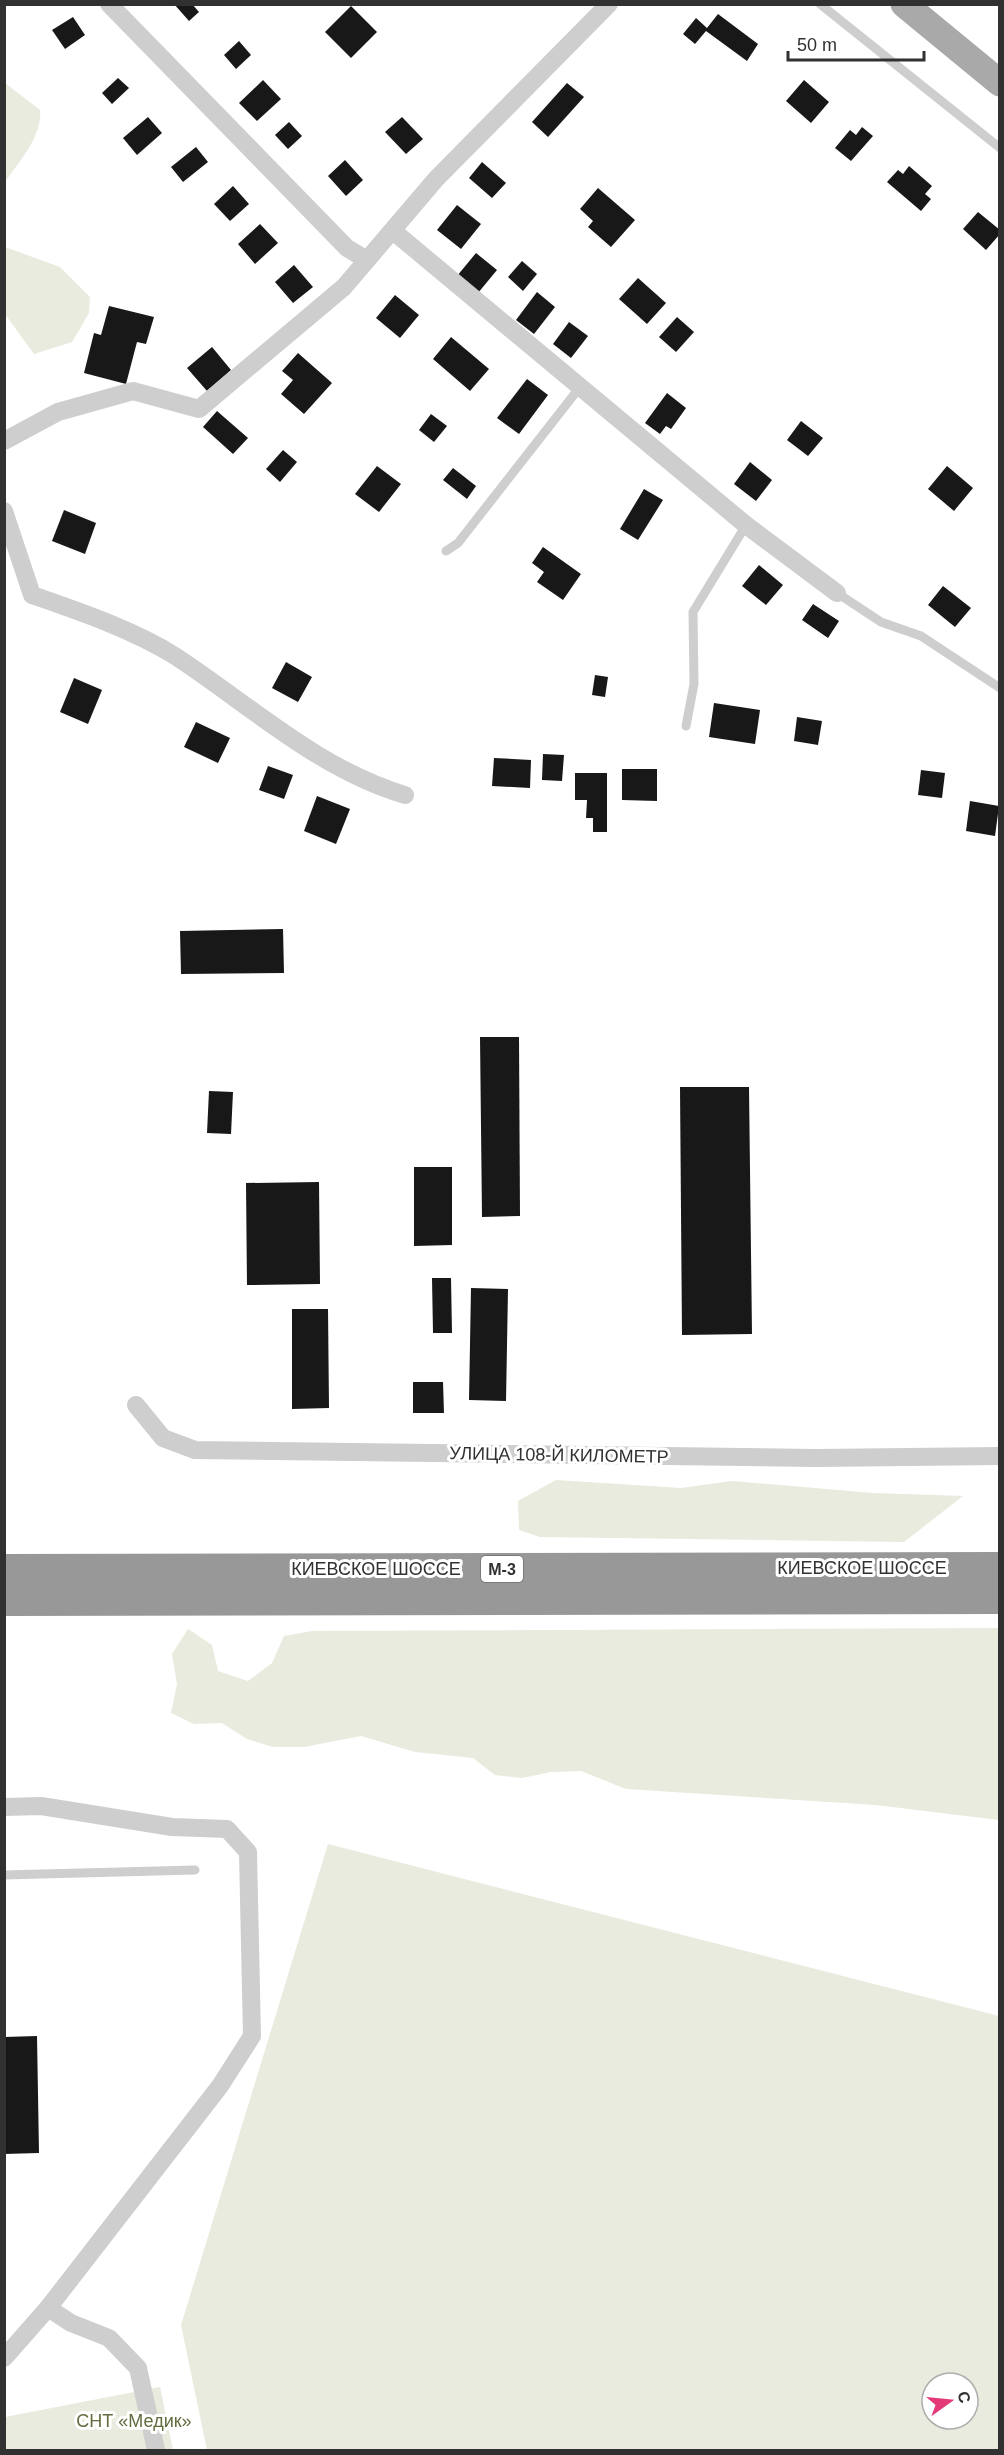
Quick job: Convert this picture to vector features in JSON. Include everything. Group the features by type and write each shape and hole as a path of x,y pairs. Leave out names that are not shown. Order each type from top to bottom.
{"highway":[{"name":"КИЕВСКОЕ ШОССЕ","path":"4,1570 999,1568"},
{"name":"КИЕВСКОЕ ШОССЕ","path":"4,1600 999,1598"}],"main road":[{"path":"904,4 999,83"}],"street":[{"path":"109,4 346,248 367,260"},
{"path":"4,441 58,412 133,392 199,409 344,287 436,179 609,4"},
{"path":"393,231 746,525 837,593"},
{"path":"4,511 32,595 87,614 173,655 308,749 376,786 405,795"},
{"name":"УЛИЦА 108-Й КИЛОМЕТР","path":"136,1405 163,1438 195,1450 816,1458 999,1456"},
{"path":"4,1807 41,1806 172,1827 227,1829 248,1852 252,2036 220,2086 48,2308 4,2358"},
{"path":"48,2308 71,2323 109,2338 138,2368 156,2451"}],"lane":[{"path":"819,4 999,148"},
{"path":"446,551 458,543 580,387"},
{"path":"686,726 694,684 693,612 746,525"},
{"path":"837,593 881,622 921,636 999,688"},
{"path":"4,1875 195,1870"}],"green space":[{"path":"5,83 40,110 40,119 34,138 5,182"},
{"path":"5,247 60,267 90,297 89,313 72,342 34,354 5,314"},
{"path":"556,1480 681,1488 732,1481 873,1493 963,1496 904,1542 540,1537 519,1530 518,1501"},
{"path":"999,1628 999,1820 876,1805 626,1789 581,1771 551,1772 522,1778 495,1775 473,1758 415,1752 361,1736 304,1747 273,1747 247,1739 222,1723 194,1724 171,1713 177,1684 172,1654 188,1629 212,1645 218,1671 248,1681 272,1663 284,1636 312,1631"},
{"path":"328,1844 999,2016 999,2450 207,2450 181,2325"},
{"name":"СНТ «Медик»","path":"160,2387 173,2450 5,2450 5,2417"}],"building":[{"path":"174,4 192,4 199,12 189,21"},
{"path":"351,6 377,32 351,58 325,32"},
{"path":"718,14 758,44 747,61 706,31 695,44 683,34 696,18 707,28"},
{"path":"73,17 85,35 65,49 52,30"},
{"path":"239,41 251,55 236,69 224,55"},
{"path":"118,78 129,88 112,104 102,93"},
{"path":"263,80 281,99 257,121 239,103"},
{"path":"804,80 829,102 811,123 786,101"},
{"path":"567,83 584,97 548,137 532,122"},
{"path":"148,117 162,133 137,155 123,138"},
{"path":"402,117 423,139 406,154 385,132"},
{"path":"289,122 302,136 288,149 275,135"},
{"path":"862,127 873,136 851,161 835,148 850,130 856,135"},
{"path":"196,147 208,162 183,182 171,167"},
{"path":"345,160 363,180 346,196 328,176"},
{"path":"482,162 506,183 492,198 469,178"},
{"path":"909,166 932,186 925,194 931,199 921,211 887,182 898,170 903,174"},
{"path":"233,186 249,204 230,221 214,204"},
{"path":"598,188 635,220 611,247 588,227 593,221 580,209"},
{"path":"457,205 481,224 461,249 437,230"},
{"path":"978,212 1000,230 1000,234 986,250 963,229"},
{"path":"260,224 278,243 255,264 238,244"},
{"path":"476,253 497,270 478,293 457,276"},
{"path":"522,261 537,274 523,291 508,277"},
{"path":"294,265 313,287 293,303 275,282"},
{"path":"638,278 666,303 647,324 619,299"},
{"path":"537,292 555,307 534,334 516,320"},
{"path":"395,295 419,315 400,338 376,318"},
{"path":"109,306 154,317 146,344 137,342 126,384 84,373 94,333 101,335"},
{"path":"677,317 694,332 676,352 659,337"},
{"path":"569,322 588,336 571,358 553,344"},
{"path":"451,337 489,369 470,391 433,359"},
{"path":"212,347 231,370 207,391 187,368"},
{"path":"298,353 332,383 304,414 281,394 293,380 282,371"},
{"path":"527,379 548,395 519,434 497,418"},
{"path":"667,393 686,408 671,429 666,426 660,434 645,423"},
{"path":"217,411 248,438 233,454 203,427"},
{"path":"431,414 447,426 434,442 419,430"},
{"path":"801,421 823,438 808,456 787,440"},
{"path":"283,450 297,462 280,482 266,469"},
{"path":"750,462 772,480 756,501 734,484"},
{"path":"377,466 401,484 379,512 355,494"},
{"path":"947,466 973,488 954,511 928,489"},
{"path":"453,468 476,486 467,499 443,480"},
{"path":"644,489 663,500 638,540 620,529"},
{"path":"64,510 96,523 85,554 52,541"},
{"path":"543,547 581,574 563,600 537,582 544,572 532,563"},
{"path":"759,565 783,585 766,605 742,586"},
{"path":"943,586 971,608 955,627 928,605"},
{"path":"813,604 839,621 828,638 802,620"},
{"path":"286,662 312,677 298,702 272,688"},
{"path":"595,675 608,677 605,697 592,695"},
{"path":"74,678 102,690 88,724 60,712"},
{"path":"714,703 760,710 755,744 709,737"},
{"path":"797,717 822,721 818,745 794,741"},
{"path":"196,722 230,738 218,763 184,747"},
{"path":"543,754 564,755 562,781 542,780"},
{"path":"494,758 531,760 530,788 492,786"},
{"path":"268,766 293,775 284,799 259,790"},
{"path":"622,769 657,769 657,801 622,800"},
{"path":"921,770 945,773 942,798 918,795"},
{"path":"575,773 607,773 607,832 593,832 593,818 586,818 587,800 575,800"},
{"path":"317,796 350,809 336,844 304,831"},
{"path":"970,801 999,806 995,836 966,831"},
{"path":"283,929 284,973 181,974 180,931"},
{"path":"480,1037 519,1037 520,1216 482,1217"},
{"path":"680,1087 749,1087 752,1334 682,1335"},
{"path":"209,1091 233,1092 231,1134 207,1133"},
{"path":"414,1167 452,1167 452,1245 414,1246"},
{"path":"319,1182 320,1284 247,1285 246,1183"},
{"path":"432,1278 451,1278 452,1333 433,1333"},
{"path":"471,1288 508,1289 506,1401 469,1400"},
{"path":"292,1309 328,1309 329,1408 292,1409"},
{"path":"413,1382 443,1382 444,1413 413,1413"},
{"path":"37,2036 39,2153 4,2154 4,2037"}]}
